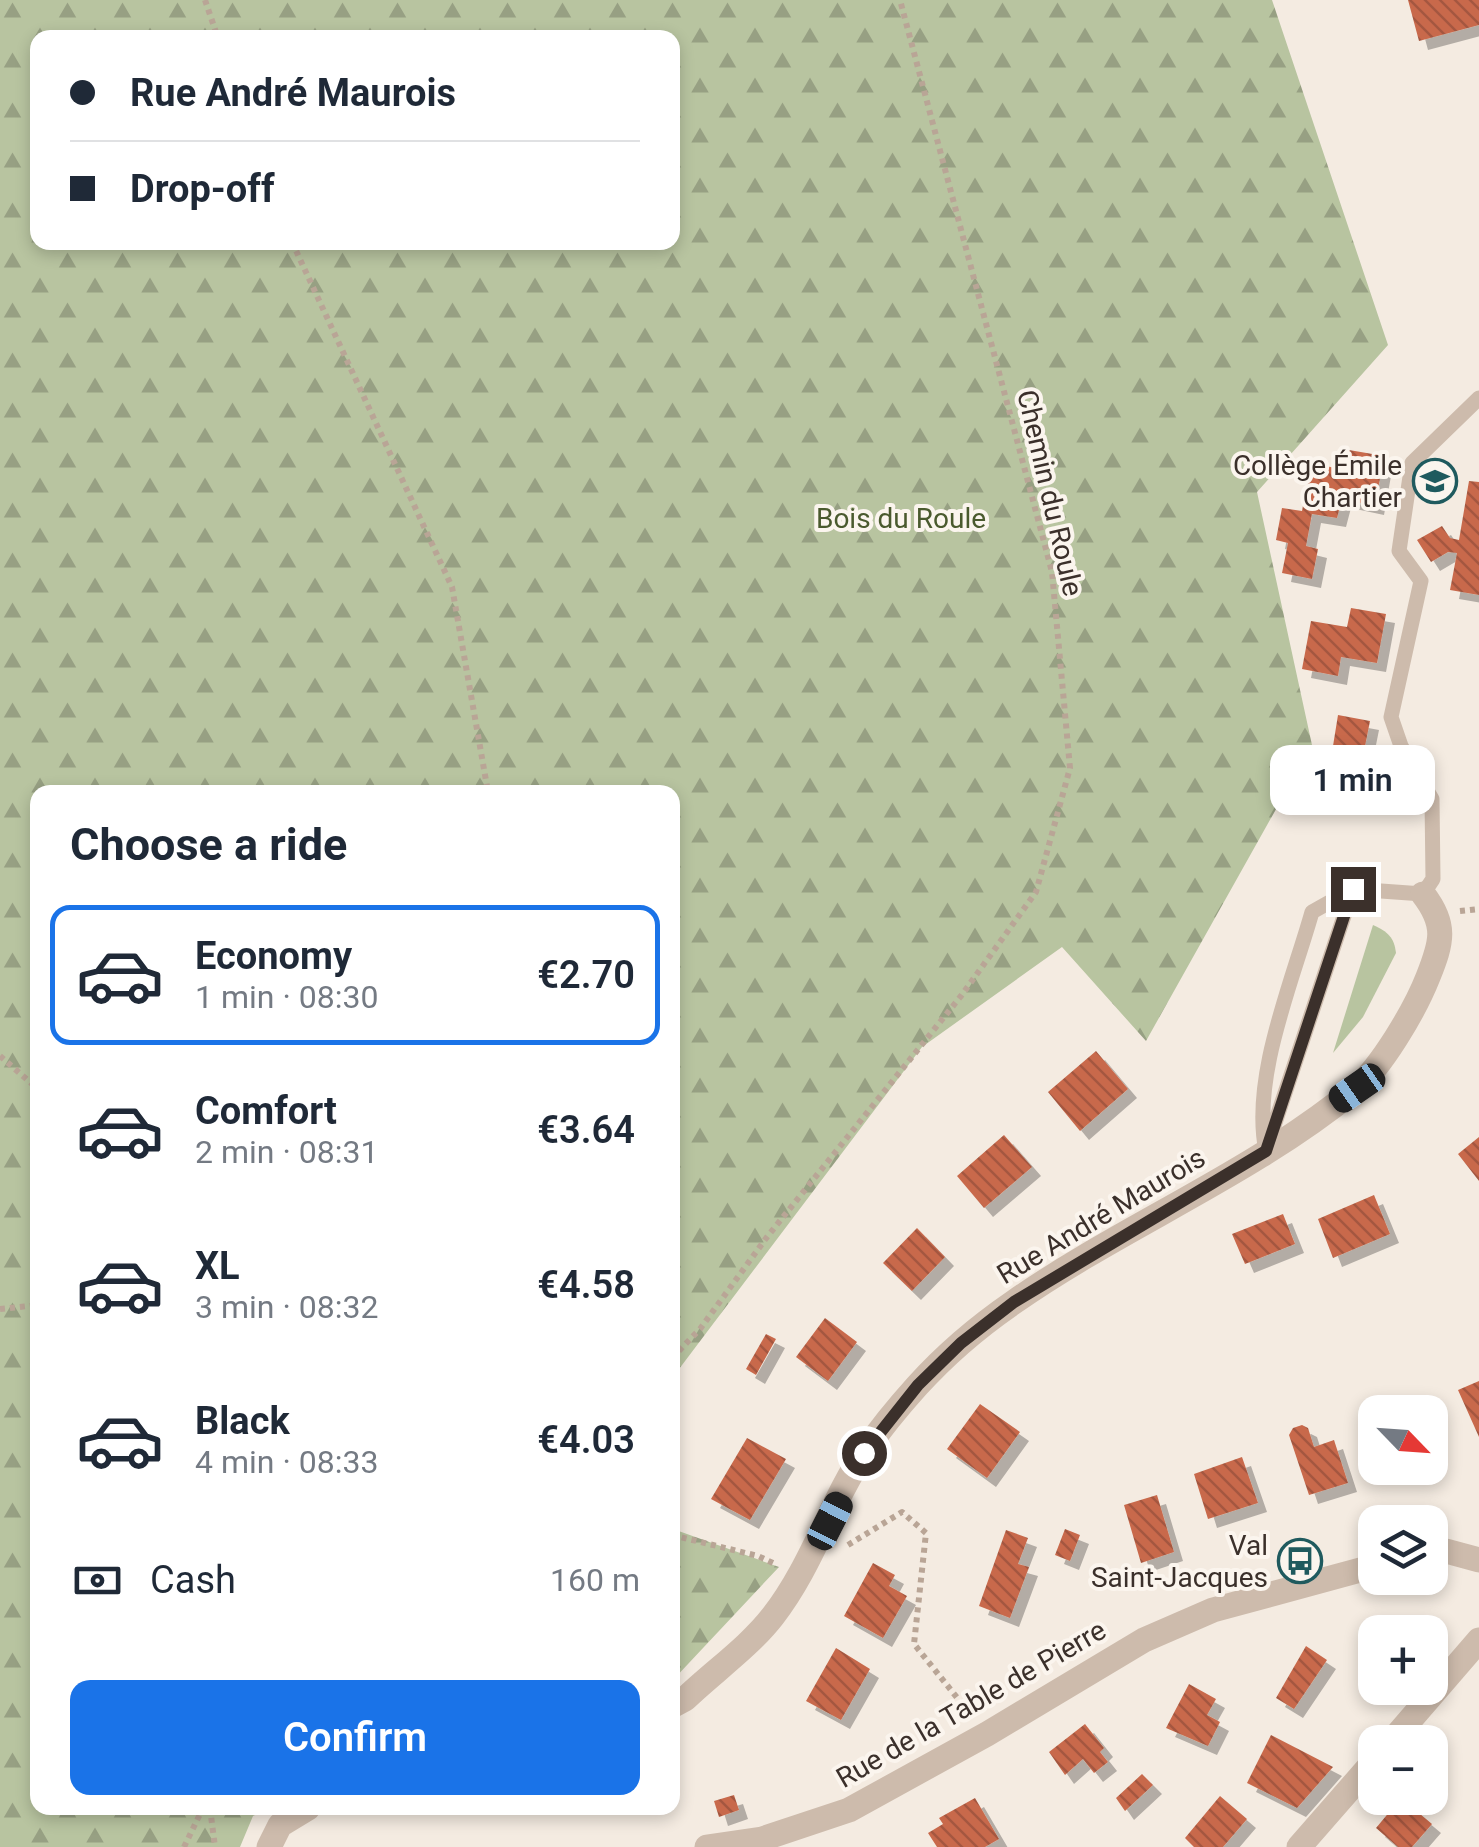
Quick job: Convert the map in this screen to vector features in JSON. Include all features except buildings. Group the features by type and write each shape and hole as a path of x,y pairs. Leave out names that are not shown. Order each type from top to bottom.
{"street":[{"name":"Rue André Maurois","path":"680,1702 772,1617 864,1453 918,1385 961,1343 1014,1302 1266,1151 1357,1088 1400,1032 1420,998 1441,940 1438,914 1423,894"},
{"path":"1448,1552 1479,1560"},
{"name":"Rue de la Table de Pierre","path":"707,1847 788,1839 987,1734 1144,1640 1213,1610 1358,1571"},
{"path":"1406,1725 1479,1640"},
{"path":"1299,1847 1358,1779"},
{"path":"270,1847 280,1825 296,1815"}],"lane":[{"path":"1266,1151 1261,1125 1268,1071 1312,912 1353,889 1423,894 1433,879 1432,799 1401,746 1391,717 1420,582 1399,550 1412,463 1479,398"},
{"path":"1266,1151 1353,889"}],"path":[{"path":"205,0 215,30"},
{"name":"Chemin du Roule","path":"680,1350 700,1330 767,1237 961,996 1036,892 1070,768 1052,572 900,0"},
{"path":"296,250 452,587 487,785"},
{"path":"0,1056 30,1082"},
{"path":"0,1310 30,1306"},
{"path":"843,1548 902,1512 926,1532 914,1644 987,1734"},
{"path":"680,1537 758,1556 799,1575"},
{"path":"184,1847 202,1815"},
{"path":"208,1815 215,1847"}],"green space":[{"name":"Bois du Roule","path":"0,0 1272,0 1388,345 1257,492 1312,745 1146,1041 1062,947 922,1047 680,1368 680,785 30,785 30,1815 255,1815 240,1847 0,1847"},
{"path":"1373,925 1389,936 1396,953 1363,1017 1333,1053"},
{"path":"680,1532 779,1567 680,1672"}],"place":[{"name":"Collège Émile Chartier","path":"1435,481"},
{"name":"Val Saint-Jacques","path":"1300,1561"}],"route":[{"path":"864,1453 918,1385 961,1343 1014,1302 1266,1151 1353,889"}]}
